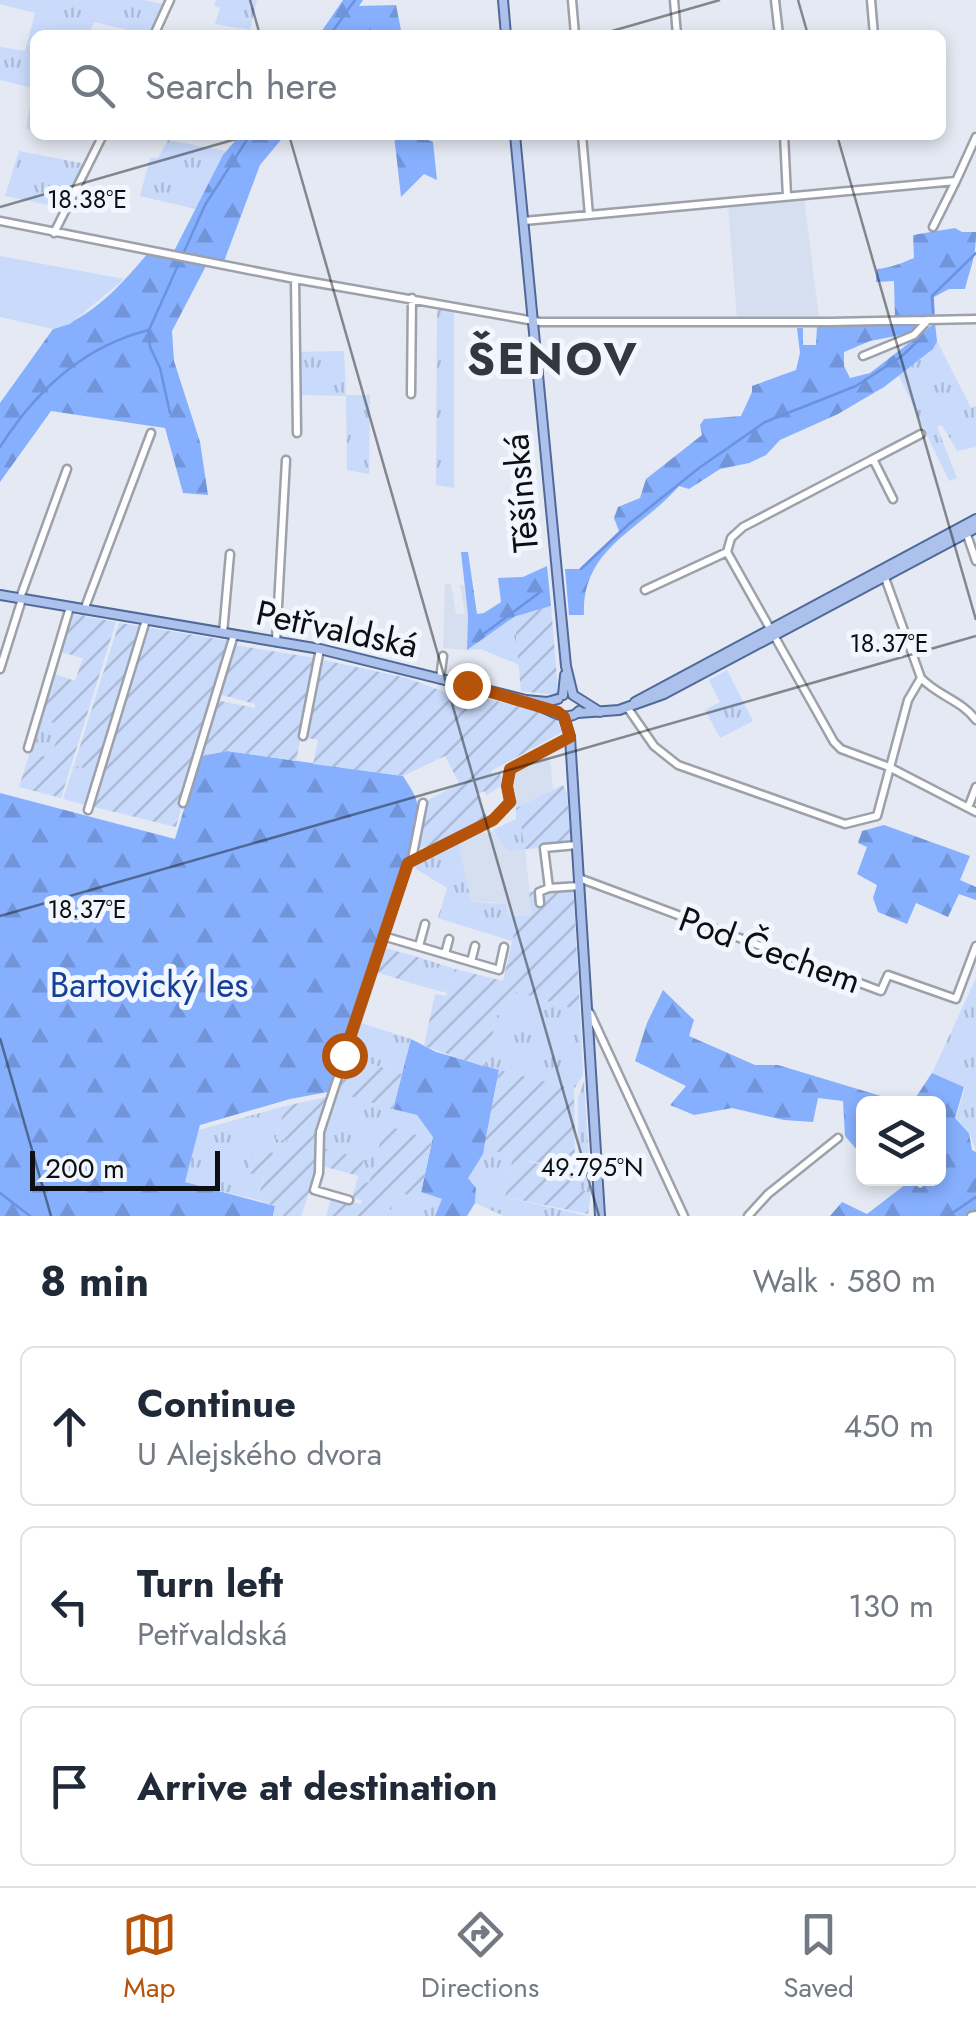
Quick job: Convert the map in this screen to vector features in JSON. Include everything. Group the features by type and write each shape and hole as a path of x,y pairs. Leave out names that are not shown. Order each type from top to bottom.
{"main road":[{"path":"504,0 506,30"},
{"name":"Těšínská","path":"516,140 568,698"},
{"path":"568,715 627,707 664,694 969,529 976,519"},
{"name":"Petřvaldská","path":"0,596 320,649 526,700 568,715"},
{"path":"568,698 600,712"},
{"path":"568,698 600,1216"},
{"path":"568,698 568,715"},
{"name":"Petřvaldská","path":"526,700 568,698"}],"street":[{"path":"156,30 170,0"},
{"path":"572,0 575,30"},
{"path":"674,0 677,30"},
{"path":"775,0 778,30"},
{"path":"872,0 874,30"},
{"path":"933,227 976,136"},
{"path":"54,233 100,140"},
{"path":"582,140 589,215"},
{"path":"784,140 786,196"},
{"path":"524,222 956,180"},
{"path":"0,221 295,280 533,321 976,319"},
{"path":"295,280 297,433"},
{"path":"411,394 412,298"},
{"path":"862,356 914,336 928,319"},
{"path":"84,610 151,433"},
{"path":"921,434 743,526 731,538 727,552 834,742 972,810 976,788"},
{"path":"873,458 893,499"},
{"path":"276,642 286,460"},
{"path":"0,669 67,469"},
{"path":"969,529 976,562"},
{"path":"646,590 727,552"},
{"name":"Petřvaldská","path":"223,633 230,554"},
{"path":"883,573 921,678 966,706 976,720"},
{"path":"28,748 70,607"},
{"path":"88,810 146,620"},
{"path":"183,803 234,635"},
{"path":"302,736 320,649"},
{"name":"Petřvaldská","path":"440,678 444,656"},
{"path":"627,707 654,746 678,766 845,824 877,816 908,700 921,678"},
{"path":"412,859 500,816 510,802 510,769 570,737"},
{"path":"350,1200 314,1190 320,1132 404,872 412,859 422,803"},
{"path":"549,888 544,848 577,846"},
{"path":"540,903 539,892 580,882"},
{"name":"Pod Čechem","path":"580,882 881,991 888,975 956,999 976,946"},
{"path":"418,946 425,924"},
{"path":"383,936 498,970 504,947"},
{"path":"445,954 449,939"},
{"path":"471,962 475,946"},
{"path":"587,1008 684,1216"},
{"path":"748,1216 768,1194 838,1138"}],"shaded area":[{"path":"804,198 819,318 737,318 728,205"},
{"path":"445,583 451,584 456,614 465,614 460,585 464,585 467,650 443,648"},
{"path":"550,756 553,790 516,808 509,782 513,773 531,761"},
{"path":"480,830 487,834 493,831 507,850 525,849 532,916 506,916 506,905 494,902 471,903 458,841"}],"green space":[{"path":"0,0 144,0 163,4 151,30 128,30 94,22 91,30 31,30 35,13 0,4"},
{"path":"216,0 257,0 250,30 215,24 220,8 214,6"},
{"path":"343,0 363,0 359,6 396,5 401,30 322,30"},
{"path":"30,32 30,87 0,80 0,47 25,51"},
{"path":"168,140 226,151 196,209 140,196 150,158 158,158"},
{"path":"236,140 281,140 260,165 223,264 173,253 223,155"},
{"path":"395,140 433,142 437,180 424,174 401,197"},
{"path":"19,151 86,164 63,208 5,196"},
{"path":"955,228 976,232 965,289 949,289 934,297 935,318 895,318 894,281 876,282 877,269 914,258 913,235"},
{"path":"149,252 207,264 172,331 174,361 200,442 208,495 183,493 165,428 51,411 0,482 0,403 53,329 93,308"},
{"path":"0,256 124,279 70,324 53,329 0,317"},
{"path":"437,309 454,311 454,488 436,485"},
{"path":"923,322 911,333 870,341 844,352 844,366 850,378 870,373 935,323 937,341 933,349 884,387 838,414 780,440 766,455 720,469 689,489 679,486 603,556 592,573 584,615 569,615 565,569 579,569 619,531 614,518 618,507 640,498 646,479 702,435 700,425 704,419 741,416 752,386 796,370 800,353 797,328 803,328 803,345 816,345 817,326"},
{"path":"937,341 971,408 976,406 976,447 957,451 942,425 937,427 957,478 949,481 898,374 929,353"},
{"path":"344,351 346,395 370,395 369,474 347,470 346,396 298,395 298,352"},
{"path":"461,552 468,552 477,614 501,602 498,578 523,577 547,566 551,606 514,617 467,650 468,615"},
{"path":"551,606 558,691 556,695 521,691 514,617"},
{"path":"72,614 116,622 61,798 19,787 30,752 50,758 62,726 40,718 55,674 75,681 83,658 61,652"},
{"path":"514,617 519,665 481,649 467,650"},
{"path":"119,623 141,626 96,772 74,765"},
{"path":"146,627 230,641 187,773 176,827 90,806"},
{"path":"233,645 316,658 296,761 228,751 200,756 216,700 255,708 255,704 222,695 220,690"},
{"path":"319,659 407,678 455,696 454,702 461,701 465,693 552,715 562,732 491,771 493,776 500,773 502,785 487,795 484,791 477,794 487,817 429,847 417,848 427,801 459,783 445,756 403,776 313,764 318,740 304,737"},
{"path":"727,670 753,721 720,738 705,710 720,702 709,680"},
{"path":"40,718 62,726 50,758 30,752"},
{"name":"Bartovický les","path":"227,751 403,776 418,808 412,859 333,1091 200,1125 185,1182 275,1206 273,1216 0,1216 0,793 175,839 200,756"},
{"path":"74,765 96,772 86,805 63,799"},
{"path":"563,785 571,846 525,849 516,808"},
{"path":"516,819 521,824 525,849 507,851 493,830"},
{"path":"884,825 970,856 960,880 976,887 976,900 959,894 948,917 916,903 907,924 878,912 873,898 877,885 857,874 867,847 858,843 862,831"},
{"path":"458,841 471,902 506,904 507,916 518,916 512,941 438,918 447,888 411,866 413,861"},
{"path":"573,886 580,1011 514,991 506,1017 497,1015 485,1067 424,1046 435,994 446,996 455,969 503,981 518,916 532,916 529,892"},
{"path":"385,948 421,958 414,984 377,972"},
{"path":"421,958 455,969 447,993 414,984"},
{"path":"976,978 976,1151 969,1132 956,1118 965,1087 932,1073"},
{"path":"663,990 694,1020 689,1036 755,1065 778,1065 881,1096 856,1096 856,1149 845,1136 843,1101 818,1098 813,1122 732,1108 694,1115 670,1105 686,1086 635,1061"},
{"path":"514,991 580,1011 583,1075 574,1089 485,1067 497,1015"},
{"path":"355,1021 411,1039 402,1074 344,1055"},
{"path":"411,1039 436,1052 499,1070 483,1154 468,1178 476,1188 475,1203 467,1216 435,1216 442,1199 421,1192 433,1137 417,1115 393,1109"},
{"path":"344,1055 402,1074 393,1109 333,1091"},
{"path":"499,1070 574,1089 575,1169 524,1160 568,1172 579,1180 579,1189 591,1193 588,1214 505,1197 513,1156 484,1148"},
{"path":"932,1073 964,1087 955,1118 969,1133 972,1150 976,1152 976,1210 968,1216 830,1216 842,1202 867,1214 903,1186 946,1186 946,1096 917,1096"},
{"path":"584,1081 591,1193 579,1189 578,1099"},
{"path":"336,1091 417,1115 432,1140 385,1126 369,1184 357,1180 363,1159 324,1148 322,1143"},
{"path":"327,1097 318,1126 317,1169 301,1216 273,1216 275,1206 258,1200 264,1176 249,1173 253,1149 285,1155 288,1141 276,1139 285,1106"},
{"path":"285,1106 276,1138 288,1140 285,1156 254,1149 264,1175 258,1200 184,1182 199,1130"},
{"path":"385,1125 432,1140 420,1198 396,1192 391,1210 384,1208 381,1216 326,1216 331,1198 361,1204 362,1200 352,1198 357,1180 369,1183"},
{"path":"324,1148 364,1159 359,1176 322,1166"},
{"path":"484,1148 513,1156 505,1197 588,1216 504,1216 475,1203 476,1188 468,1178"},
{"path":"396,1192 419,1198 421,1192 442,1199 435,1216 381,1216 384,1208 390,1210"}],"waterway":[{"path":"334,30 355,0"},
{"path":"0,447 29,408 63,374 103,347 149,330 205,205 247,140"},
{"path":"933,313 932,296 976,253"},
{"path":"149,333 170,413"},
{"path":"581,569 699,468 765,422 856,386 919,340"},
{"path":"478,638 539,593"},
{"path":"0,1193 30,1216"},
{"path":"948,1216 976,1197"}],"district":[{"name":"ŠENOV","path":"553,358"}],"route":[{"path":"344,1055 408,863 500,816 510,802 510,769 570,737 564,717 558,712 467,685"}]}
